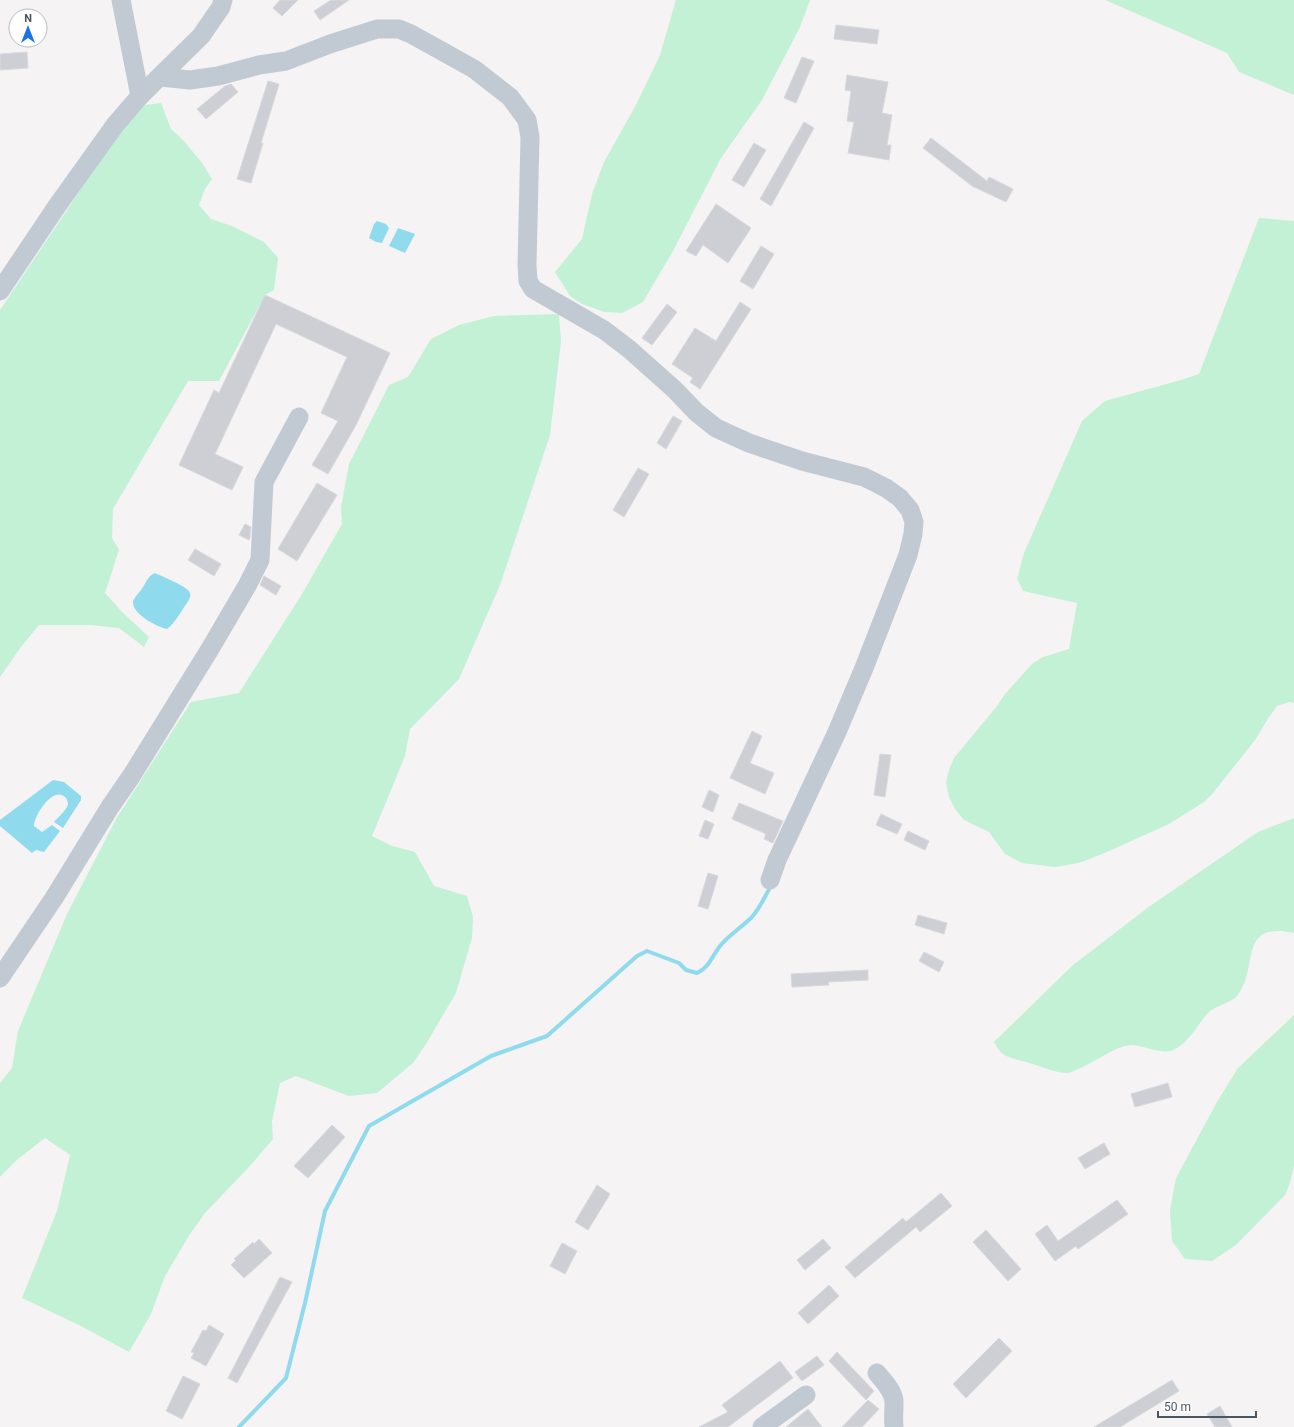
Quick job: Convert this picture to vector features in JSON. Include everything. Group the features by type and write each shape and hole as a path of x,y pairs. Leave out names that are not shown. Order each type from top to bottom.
{"street":[{"path":"120,0 140,96"},
{"path":"0,292 57,206 115,125 140,96 201,36 222,6 223,0"},
{"path":"160,77 190,80 218,76 286,61 330,44 377,29 399,29 411,34 474,69 510,97 527,120 530,138 527,265 528,281 533,289 604,330 629,349 675,390 696,412 716,428 749,443 802,461 864,478 886,488 900,498 910,510 914,522 908,555 861,676 837,732 777,860 770,880"},
{"path":"0,978 54,898 110,807 132,775 210,649 248,584 260,560 264,482 299,417"},
{"path":"877,1373 892,1394 894,1403 894,1427"},
{"path":"762,1427 806,1395"}],"green space":[{"path":"676,0 810,0 800,27 762,100 721,158 673,251 643,302 622,313 604,312 582,304 570,296 555,272 582,239 592,194 604,162 636,105 660,55"},
{"path":"1105,0 1294,0 1294,95 1239,72 1227,53"},
{"path":"161,103 171,129 184,141 202,163 212,179 205,189 199,205 211,219 232,226 264,242 278,258 274,290 265,295 219,381 188,381 113,509 112,538 119,550 105,593 122,612 149,637 144,647 119,628 91,625 39,625 21,647 0,677 0,310 121,129 145,105"},
{"path":"1259,218 1294,221 1294,703 1290,702 1277,706 1255,740 1213,793 1204,802 1169,824 1082,862 1054,867 1022,863 1005,854 989,832 964,820 955,809 949,797 946,783 954,758 997,706 1005,694 1032,664 1043,657 1069,649 1077,603 1023,591 1017,579 1024,553 1082,421 1105,401 1199,374"},
{"path":"559,314 561,341 550,435 500,585 459,679 410,729 405,756 372,836 392,846 415,852 434,886 467,896 473,917 472,938 456,993 413,1063 377,1093 349,1096 296,1076 280,1083 272,1121 273,1139 249,1167 205,1213 190,1234 165,1276 151,1314 129,1352 81,1326 22,1298 57,1211 70,1155 45,1138 18,1159 0,1177 0,1083 12,1068 18,1031 67,914 116,819 191,702 239,693 302,594 342,524 341,507 349,464 389,385 408,377 431,339 459,325 494,316"},
{"path":"1294,818 1294,933 1276,931 1264,934 1256,941 1243,987 1235,998 1208,1013 1189,1038 1179,1047 1169,1051 1158,1051 1136,1045 1125,1046 1067,1073 1053,1071 1012,1058 999,1050 994,1042 1073,965 1150,906 1258,832"},
{"path":"1294,1015 1294,1165 1290,1183 1285,1195 1236,1245 1212,1261 1185,1259 1172,1241 1170,1210 1176,1178 1217,1102 1238,1068"}],"water":[{"path":"377,221 386,224 389,228 382,243 376,242 369,238 374,224"},
{"path":"398,228 415,234 405,253 389,246"},
{"path":"155,573 180,585 190,593 188,601 174,622 167,629 157,626 141,616 134,607 133,603 134,599 148,579"},
{"path":"53,780 64,782 81,796 81,800 63,828 54,822 67,806 68,803 66,798 61,795 56,795 46,803 37,815 34,826 42,832 52,825 60,831 44,852 36,850 32,853 0,826 0,820"}],"building":[{"path":"280,0 298,0 282,16 273,8"},
{"path":"331,0 349,0 320,20 314,11"},
{"path":"836,25 879,30 877,44 834,39"},
{"path":"27,52 28,68 0,70 0,54"},
{"path":"802,57 814,61 796,103 784,98"},
{"path":"847,75 888,82 882,113 892,115 887,145 891,145 889,160 848,153 854,122 847,121 851,91 845,90"},
{"path":"268,81 279,84 261,143 263,143 251,183 237,179"},
{"path":"231,84 238,92 206,119 197,109 225,86"},
{"path":"804,122 814,128 771,206 760,199"},
{"path":"931,138 987,181 989,177 1013,189 1006,202 972,186 923,148"},
{"path":"754,143 766,150 744,187 732,180"},
{"path":"716,204 751,228 728,263 703,245 696,256 686,251"},
{"path":"761,246 774,254 753,289 740,281"},
{"path":"265,295 390,353 356,425 328,474 312,465 338,421 321,413 347,357 276,324 215,454 243,467 232,490 179,465 214,390 219,393"},
{"path":"740,302 751,309 700,389 690,382 693,378 672,364 695,328 716,341"},
{"path":"667,304 677,312 652,345 642,338"},
{"path":"673,416 682,421 666,449 657,443"},
{"path":"638,468 649,474 624,517 613,510"},
{"path":"317,483 337,495 297,561 278,549"},
{"path":"245,524 251,527 249,540 239,535"},
{"path":"195,549 221,564 214,576 188,560"},
{"path":"264,576 281,586 276,595 260,585"},
{"path":"752,731 762,736 750,763 774,773 765,794 730,778"},
{"path":"880,754 891,755 885,797 874,795"},
{"path":"709,790 719,795 713,812 702,807"},
{"path":"739,803 783,821 773,843 764,839 766,834 732,819"},
{"path":"881,814 902,824 897,834 876,825"},
{"path":"705,820 714,824 708,839 699,836"},
{"path":"908,831 929,841 925,850 904,840"},
{"path":"708,873 718,876 708,909 698,906"},
{"path":"918,915 947,923 944,934 915,925"},
{"path":"924,952 944,962 939,972 919,961"},
{"path":"868,970 868,980 828,982 829,985 792,987 791,974"},
{"path":"1168,1083 1172,1097 1135,1107 1131,1094"},
{"path":"332,1125 345,1137 308,1178 294,1166"},
{"path":"1104,1143 1110,1154 1085,1169 1078,1158"},
{"path":"597,1185 610,1194 588,1230 575,1222"},
{"path":"941,1193 952,1206 920,1232 916,1227 855,1278 845,1267 903,1218 906,1222"},
{"path":"1117,1200 1128,1214 1078,1249 1076,1246 1055,1261 1035,1234 1047,1225 1058,1241"},
{"path":"986,1230 1021,1269 1008,1281 973,1242"},
{"path":"259,1239 272,1253 244,1278 231,1265 236,1260 234,1259 253,1242 254,1244"},
{"path":"823,1239 831,1248 805,1270 797,1260"},
{"path":"562,1243 577,1251 565,1274 550,1266"},
{"path":"280,1277 292,1282 237,1383 228,1378"},
{"path":"829,1285 839,1296 808,1324 798,1313"},
{"path":"209,1325 224,1334 206,1366 191,1358 194,1353 191,1352 203,1330 206,1331"},
{"path":"999,1338 1012,1351 966,1398 953,1384"},
{"path":"837,1352 874,1391 866,1400 829,1361"},
{"path":"817,1356 824,1365 802,1381 795,1372"},
{"path":"780,1361 793,1378 728,1427 699,1427 728,1412 722,1405"},
{"path":"183,1376 200,1384 182,1419 166,1411"},
{"path":"1172,1380 1179,1391 1120,1427 1094,1427"},
{"path":"868,1400 879,1409 862,1427 842,1427"},
{"path":"1220,1406 1232,1427 1215,1427 1207,1414"},
{"path":"808,1409 822,1427 786,1427"}],"waterway":[{"path":"239,1427 286,1378 305,1303 325,1211 369,1126 491,1056 547,1036 637,956 647,951 679,963 686,970 697,973 701,971 705,968 724,942 752,917 771,886"}]}
